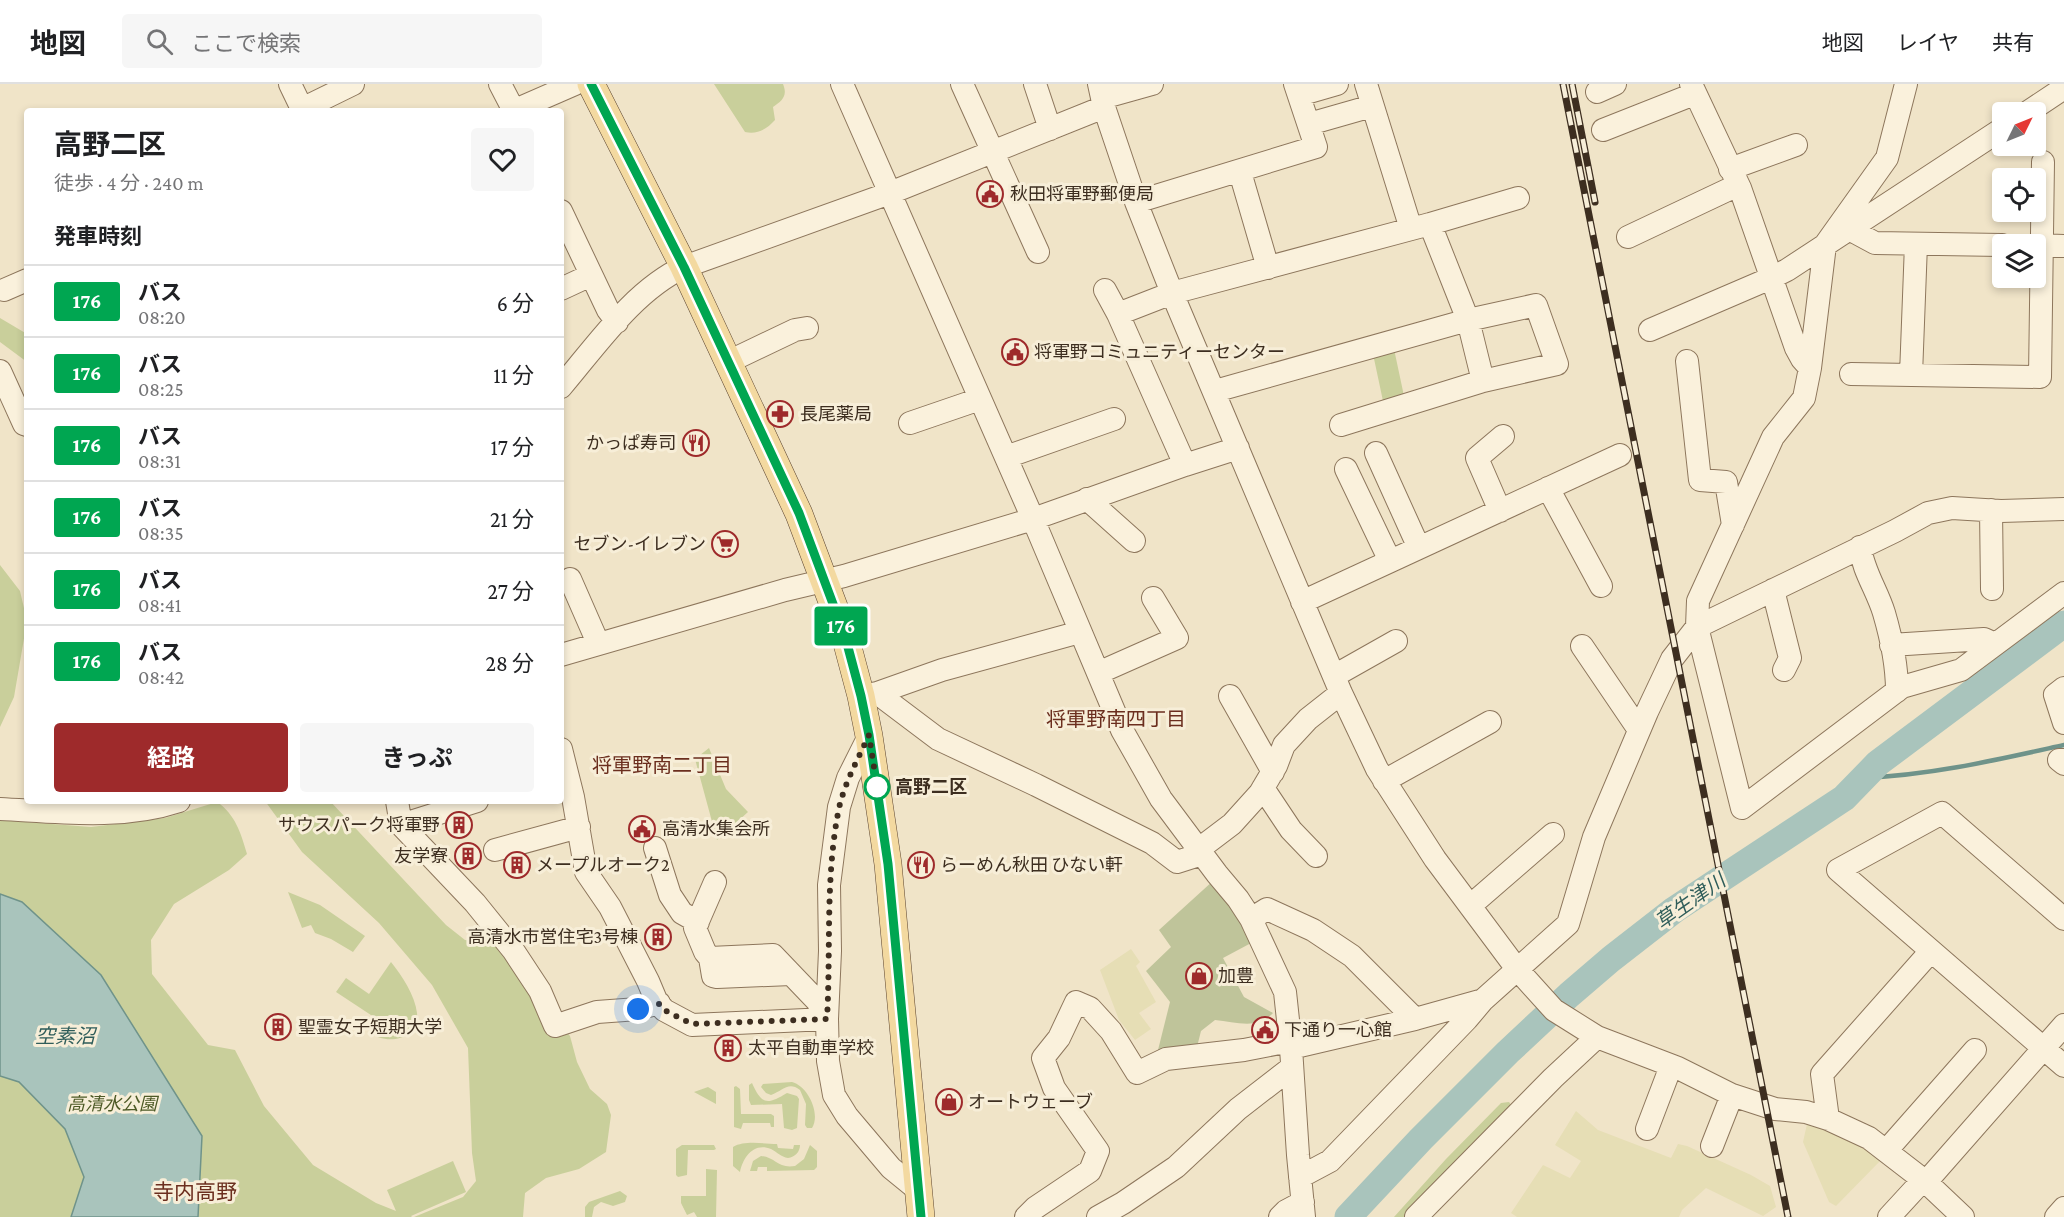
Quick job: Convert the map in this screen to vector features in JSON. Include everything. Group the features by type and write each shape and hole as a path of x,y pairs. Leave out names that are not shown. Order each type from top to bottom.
{"main road":[{"path":"591,84 684,267 799,513 869,695 869,735 888,864 921,1217"}],"street":[{"path":"290,84 301,108"},
{"path":"306,108 353,84"},
{"path":"500,84 512,108"},
{"path":"520,108 575,84"},
{"path":"842,84 1033,519 1122,730 1161,799 1239,899 1251,919 1285,992 1304,1209 1286,1210 1280,1217"},
{"path":"962,84 1038,252"},
{"path":"1035,84 1050,129"},
{"path":"564,384 617,322 665,276 684,267 890,193 1050,129 1102,96 1152,84"},
{"path":"1136,202 1316,147 1297,90 1337,84"},
{"path":"1366,84 1372,106 1420,226 1468,320 1484,381"},
{"path":"1906,84 1887,158 1825,245 1810,368 1804,398 1773,437 1698,601 1697,627 1742,808 1902,687 1961,670 2064,593"},
{"path":"2043,102 2064,88"},
{"path":"1603,130 1693,89 1734,177 1796,348 1810,368"},
{"path":"1102,96 1136,202 1172,293 1302,602 1377,770 1435,859 1521,973 1554,1010 1592,1035 1671,1066 1732,1095 1775,1109 1806,1113 1828,1119 1869,1138 1925,1181 1963,1217"},
{"path":"1309,124 1372,106"},
{"path":"1650,330 1772,278 1992,136"},
{"path":"1628,237 1796,145"},
{"path":"1851,374 2040,377 2047,246 2043,162"},
{"path":"1240,172 1268,268"},
{"path":"1118,314 1172,293 1518,198"},
{"path":"564,217 608,310 617,322"},
{"path":"1850,229 1875,243 1992,245"},
{"path":"1911,375 1916,244"},
{"path":"564,288 591,275"},
{"path":"4,290 24,281"},
{"path":"1105,290 1118,314 1185,465"},
{"path":"1215,391 1468,320 1536,305 1557,364 1484,381 1341,425"},
{"path":"728,362 795,330 807,328"},
{"path":"1687,361 1700,480 1726,482 1733,525"},
{"path":"0,371 24,424"},
{"path":"910,423 980,399"},
{"path":"1006,458 1114,419"},
{"path":"1500,511 1477,458 1503,436"},
{"path":"564,654 844,576 1033,519 1238,448"},
{"path":"1376,453 1419,548"},
{"path":"1302,602 1620,455"},
{"path":"1346,469 1390,561"},
{"path":"1548,488 1601,586"},
{"path":"1087,499 1134,541"},
{"path":"1300,1177 1330,1161 1483,1000 1521,973 1568,924 1594,837 1639,730 1672,659 1697,627 1928,513 1952,508 2064,509"},
{"path":"1991,510 1992,589"},
{"path":"1860,547 1862,563 1884,612 1897,675 1897,691"},
{"path":"570,579 598,643"},
{"path":"1773,590 1790,658 1784,670"},
{"path":"1098,673 1177,638 1153,598"},
{"path":"869,695 942,670 1080,632"},
{"path":"1891,645 1984,639 1995,644"},
{"path":"869,695 938,739 1152,843 1177,862 1200,851 1232,824 1268,780 1284,745 1338,685 1396,640"},
{"path":"1582,646 1639,730"},
{"path":"2064,688 2055,695 2064,723"},
{"path":"1230,696 1291,830 1316,856"},
{"path":"1384,781 1490,722"},
{"path":"869,735 848,778 840,807 829,885 828,1061 834,1095 847,1116 891,1168 918,1190"},
{"path":"2064,759 2059,760 2064,764"},
{"path":"564,762 579,827 586,872 609,907 664,1010 692,1024 827,1019"},
{"path":"0,809 80,813 142,811 168,804"},
{"path":"398,804 401,825 475,903 513,950 540,991 555,1026 597,1012 638,1009 659,1004"},
{"path":"401,825 464,804"},
{"path":"2064,919 1942,813 1838,870 2064,1066"},
{"path":"495,850 579,827"},
{"path":"1470,906 1553,834"},
{"path":"655,848 670,896 682,913 698,922"},
{"path":"715,882 695,928 705,952 710,958 773,955 817,1001 827,1019"},
{"path":"1251,919 1267,909 1313,930 1352,956 1415,1019"},
{"path":"1828,1119 1822,1074 1931,951"},
{"path":"1026,1217 1035,1208 1090,1171 1098,1151 1054,1088 1043,1058 1059,1038 1076,1002 1090,1008 1111,1031 1137,1073 1166,1059 1244,1050 1291,1053 1483,1000"},
{"path":"1889,1217 1925,1181 2064,1025"},
{"path":"1416,1217 1553,1078 1592,1035"},
{"path":"1886,1150 1975,1050"},
{"path":"1098,1217 1176,1167 1238,1109 1291,1053"},
{"path":"1647,1129 1671,1066"},
{"path":"1712,1146 1732,1095"},
{"path":"2056,1217 2064,1208"}],"shaded area":[{"path":"1131,949 1140,962 1136,966 1156,1002 1139,1013 1151,1029 1135,1040 1119,1020 1100,970"},
{"path":"1576,1111 1598,1130 1671,1158 1678,1144 1751,1175 1770,1186 1776,1207 1763,1216 1706,1188 1682,1210 1679,1217 1517,1217 1511,1213 1543,1165 1570,1178 1581,1161 1555,1145"},
{"path":"1807,1124 1845,1136 1874,1150 1881,1160 1836,1206 1829,1202 1803,1142"}],"green space":[{"path":"714,84 783,84 784,95 773,107 775,120 762,130 749,133 745,132"},
{"path":"0,318 24,332 24,360 0,342"},
{"path":"1394,349 1404,396 1383,401 1373,354"},
{"path":"0,565 20,591 24,608 24,639 14,697 0,727"},
{"path":"709,748 726,789 748,812 717,840 695,759"},
{"name":"高清水公園","path":"210,804 219,804 233,818 240,831 247,854 229,870 174,904 151,940 152,974 208,1045 235,1050 264,1106 313,1165 376,1203 396,1211 387,1190 453,1161 466,1192 412,1217 0,1217 0,820 91,827 165,818"},
{"path":"267,804 333,804 446,925 465,940 495,943 570,1036 577,1062 590,1089 607,1104 611,1115 606,1152 579,1169 546,1178 525,1193 523,1217 414,1217 463,1197 476,1181 472,1153 468,1048 432,985 379,923 302,852"},
{"path":"1214,880 1253,942 1223,958 1244,997 1273,1013 1261,1022 1254,1023 1215,1020 1201,1031 1196,1051 1157,1054 1170,1002 1146,971 1171,947 1159,930"},
{"path":"288,892 320,905 365,936 353,952 315,933 311,925 302,928"},
{"path":"391,962 411,993 417,1013 416,1022 408,1035 384,1039 369,1032 377,1019 336,992 346,978 369,994"},
{"path":"792,1082 803,1089 811,1101 815,1115 812,1128 807,1128 805,1125 806,1104 800,1090 792,1086 771,1095 761,1087 763,1084"},
{"path":"752,1083 759,1096 766,1101 774,1100 787,1093 797,1096 799,1099 797,1128 792,1130 784,1128 782,1104 751,1105 749,1085"},
{"path":"708,1087 716,1092 716,1104 694,1092"},
{"path":"734,1087 740,1089 741,1114 771,1114 774,1116 774,1127 771,1127 770,1123 743,1123 741,1129 734,1127"},
{"path":"1509,1102 1514,1109 1408,1217 1394,1217 1501,1103"},
{"path":"749,1143 777,1144 778,1148 793,1149 794,1145 800,1145 800,1148 797,1154 788,1158 771,1149 759,1148 746,1157 740,1172 733,1166 733,1147"},
{"path":"682,1145 714,1145 716,1149 688,1150 687,1175 678,1177 676,1175 676,1149"},
{"path":"810,1145 817,1151 817,1167 814,1170 767,1171 767,1167 758,1167 757,1171 750,1171 753,1161 761,1156 784,1166 795,1166 804,1159"},
{"path":"706,1169 717,1170 716,1217 697,1217 694,1212 687,1215 681,1203 681,1196 706,1196"},
{"path":"620,1191 627,1196 625,1202 613,1206 601,1202 594,1207 592,1217 585,1217 585,1207 589,1202"}],"water":[{"name":"空素沼","path":"0,894 22,902 101,975 202,1136 198,1217 71,1217 84,1177 65,1129 19,1082 0,1076"}],"waterway":[{"name":"草生津川","path":"1348,1217 1421,1139 1508,1052 1611,959 1674,910 1844,798 1878,763 2064,624"},
{"path":"1863,778 1939,770 2064,745"}],"railway":[{"path":"1563,84 1788,1217"},
{"path":"1572,84 1595,202"}],"bus line":[{"name":"176","path":"591,84 684,267 799,513 845,636 869,735 888,864 921,1217"}],"place":[{"name":"秋田将軍野郵便局","path":"990,194"},
{"name":"将軍野コミュニティーセンター","path":"1015,352"},
{"name":"長尾薬局","path":"780,414"},
{"name":"かっぱ寿司","path":"696,443"},
{"name":"セブン-イレブン","path":"725,544"},
{"name":"高野二区","path":"877,787"},
{"name":"サウスパーク将軍野","path":"459,825"},
{"name":"高清水集会所","path":"642,829"},
{"name":"友学寮","path":"468,856"},
{"name":"メープルオーク2","path":"517,865"},
{"name":"らーめん秋田 ひない軒","path":"921,865"},
{"name":"高清水市営住宅3号棟","path":"658,937"},
{"name":"加豊","path":"1199,976"},
{"name":"聖霊女子短期大学","path":"278,1027"},
{"name":"下通り一心館","path":"1265,1030"},
{"name":"太平自動車学校","path":"728,1048"},
{"name":"オートウェーブ","path":"949,1102"}],"district":[{"name":"将軍野南四丁目","path":"1116,719"},
{"name":"将軍野南二丁目","path":"662,765"},
{"name":"寺内高野","path":"195,1192"}],"route":[{"path":"638,1009 659,1004 664,1010 692,1024 827,1019 830,951 829,885 840,807 848,778 869,735 877,787"}]}
